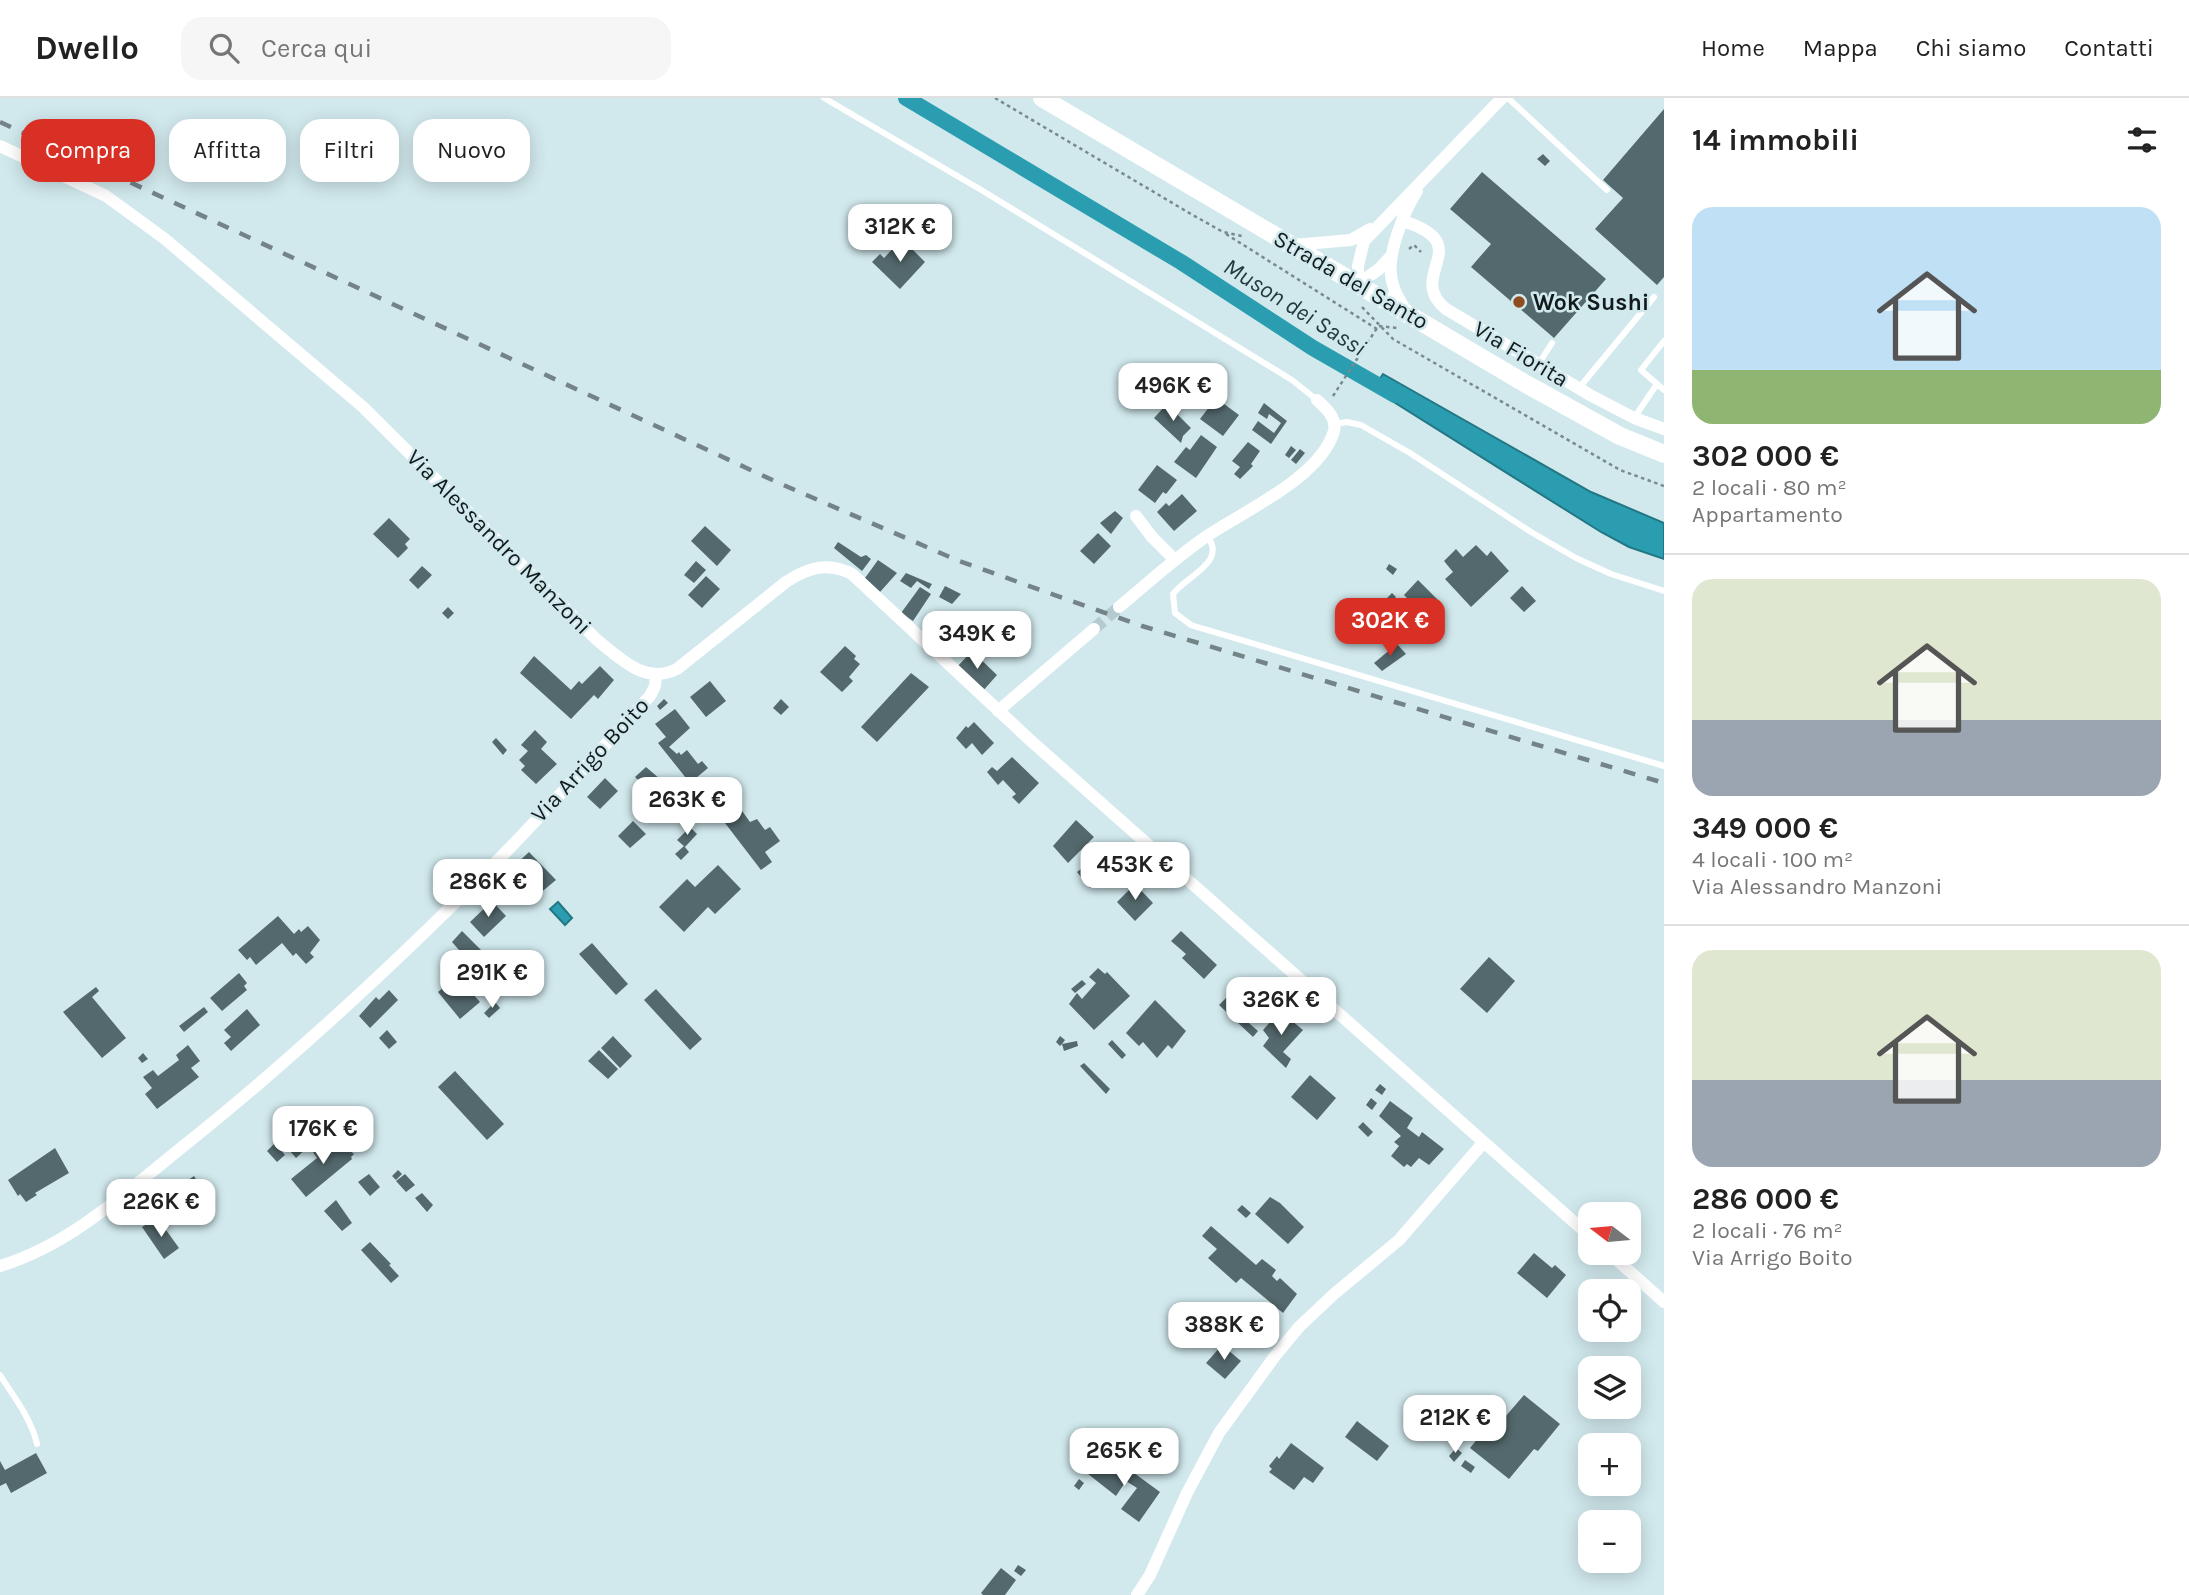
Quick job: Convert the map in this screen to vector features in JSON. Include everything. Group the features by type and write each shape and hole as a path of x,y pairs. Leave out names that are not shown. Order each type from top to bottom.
{"main road":[{"name":"Strada del Santo","path":"1042,98 1526,384 1620,436 1664,454"}],"street":[{"path":"1358,284 1358,265 1364,240 1502,98"},
{"name":"Via Alessandro Manzoni","path":"0,146 106,196 157,232 363,407 597,640 640,671 656,676"},
{"path":"1406,312 1394,290 1391,256 1411,201 1425,179"},
{"name":"Via Fiorita","path":"1403,220 1425,229 1438,242 1441,252 1431,284 1437,302 1579,388 1634,418 1664,429"},
{"path":"1290,245 1351,240 1379,224"},
{"path":"1358,284 1379,269 1391,256"},
{"path":"1119,607 1207,536 1300,476 1326,448 1334,432 1334,424 1325,407 1317,400"},
{"path":"1136,516 1175,560"},
{"path":"656,676 677,669 796,575 818,567 843,569 998,711 1578,1226"},
{"path":"998,711 1094,629"},
{"name":"Via Arrigo Boito","path":"0,1266 35,1254 103,1210 283,1064 504,854 650,696 656,676"},
{"path":"1137,1595 1150,1575 1187,1493 1219,1433 1275,1356 1299,1326 1399,1240 1483,1143"},
{"path":"1622,1265 1664,1302"}],"lane":[{"path":"824,98 983,191 1292,380 1317,400"},
{"path":"1508,98 1607,190"},
{"path":"1579,388 1654,297"},
{"path":"1538,365 1552,342"},
{"path":"1664,343 1641,370 1664,390"},
{"path":"1634,418 1657,384"},
{"path":"1334,424 1347,422 1361,425 1566,552 1611,574 1664,591"},
{"path":"1207,536 1213,543 1214,552 1210,560 1180,584 1173,594 1175,612 1191,625 1664,766"},
{"path":"0,1375 26,1414 37,1444"}],"path":[{"path":"995,98 1223,232 1378,327 1392,339 1620,470 1664,486"},
{"path":"1223,232 1247,238"},
{"path":"1334,395 1378,327"}],"water":[{"path":"1383,374 1591,492 1664,523 1664,559 1629,547 1601,532 1373,389"},
{"path":"558,902 572,918 565,925 550,909"}],"building":[{"path":"1664,109 1664,277 1657,285 1595,229 1623,198 1603,180"},
{"path":"1543,154 1550,161 1545,166 1537,159"},
{"path":"1482,172 1606,279 1554,338 1471,267 1491,244 1450,209"},
{"path":"902,239 925,262 900,289 872,262 880,254 884,258"},
{"path":"1216,398 1239,415 1223,436 1200,419"},
{"path":"1264,403 1287,421 1271,444 1252,430 1258,421 1274,433 1281,423 1269,414 1267,419 1258,413"},
{"path":"1167,404 1191,428 1183,436 1181,443 1154,418"},
{"path":"1201,435 1217,447 1196,478 1174,462 1186,447 1190,450"},
{"path":"1248,442 1260,451 1251,464 1253,466 1240,479 1234,474 1240,467 1232,461"},
{"path":"1291,446 1296,450 1289,458 1285,455"},
{"path":"1300,449 1305,453 1296,464 1291,460"},
{"path":"1157,465 1177,480 1155,503 1138,490"},
{"path":"1182,494 1197,511 1174,531 1157,512 1166,503 1169,506"},
{"path":"1115,511 1123,518 1111,534 1100,523"},
{"path":"389,518 410,539 405,544 408,548 398,558 373,534"},
{"path":"705,526 731,550 717,566 691,541"},
{"path":"1098,533 1111,546 1094,564 1080,551"},
{"path":"838,542 861,557 866,555 871,559 862,571 834,548"},
{"path":"1476,545 1487,556 1491,551 1509,571 1471,607 1445,579 1453,572 1444,561 1456,549 1463,557"},
{"path":"878,560 897,573 880,592 865,578"},
{"path":"696,561 706,570 694,583 684,575"},
{"path":"1389,564 1397,569 1393,575 1386,569"},
{"path":"422,566 432,575 418,589 409,580"},
{"path":"906,573 932,584 929,589 917,581 911,588 900,581"},
{"path":"706,576 720,589 702,608 688,595"},
{"path":"1418,580 1441,603 1427,616 1434,622 1428,627 1423,622 1426,617 1416,608 1406,617 1403,614 1392,624 1389,620 1409,600 1404,595"},
{"path":"945,586 961,594 952,604 939,597"},
{"path":"1522,586 1536,601 1524,612 1510,598"},
{"path":"920,587 931,594 913,621 901,613"},
{"path":"1392,593 1396,597 1390,604 1385,600"},
{"path":"448,607 454,613 448,619 442,613"},
{"path":"1005,614 1013,617 1006,629 1012,633 999,650 987,642"},
{"path":"976,624 984,631 976,641 968,634"},
{"path":"1397,644 1406,654 1382,671 1374,663"},
{"path":"845,646 860,664 849,677 853,681 842,692 820,672"},
{"path":"972,651 997,675 982,692 956,668"},
{"path":"534,656 571,690 579,681 582,684 600,666 614,680 598,699 594,695 571,719 520,673"},
{"path":"911,673 929,687 877,742 861,727"},
{"path":"710,681 726,701 706,717 690,697"},
{"path":"664,699 668,703 660,710 657,706"},
{"path":"781,699 789,707 781,715 773,708"},
{"path":"675,709 690,728 669,747 681,755 687,750 698,764 702,761 708,768 690,783 658,743 666,737 655,724"},
{"path":"974,722 994,743 982,755 972,743 966,749 956,738 966,726 968,728"},
{"path":"535,730 547,742 541,749 557,764 536,784 521,770 525,766 519,760 528,751 521,745"},
{"path":"496,738 507,750 503,755 492,742"},
{"path":"1012,757 1039,783 1019,804 1012,797 1016,794 1003,780 998,785 987,772 992,767 997,771"},
{"path":"646,767 674,791 668,797 679,808 666,821 640,795 647,789 635,777"},
{"path":"605,778 618,791 600,809 587,797"},
{"path":"715,784 724,796 732,791 738,799 735,801 750,822 757,819 765,830 770,827 780,841 765,852 772,862 761,870 702,793"},
{"path":"1076,820 1094,837 1068,863 1053,846"},
{"path":"633,821 646,834 630,848 618,836"},
{"path":"690,827 697,834 685,847 677,840"},
{"path":"684,846 689,852 681,860 675,854"},
{"path":"529,852 556,880 533,899 510,870"},
{"path":"718,865 741,889 715,914 708,907 684,932 659,907 687,879 695,887"},
{"path":"1085,866 1099,881 1090,888 1077,872"},
{"path":"1135,884 1153,903 1135,921 1117,902"},
{"path":"492,901 506,916 484,937 470,922"},
{"path":"278,916 294,934 308,926 320,940 310,953 314,957 306,964 296,953 293,956 282,943 256,965 250,957 247,960 238,950"},
{"path":"462,931 483,952 481,954 488,962 485,965 491,972 484,979 452,942"},
{"path":"1181,931 1217,965 1204,979 1182,958 1186,954 1171,941"},
{"path":"592,943 628,984 616,995 579,954"},
{"path":"1489,957 1515,981 1487,1013 1460,989"},
{"path":"1098,968 1105,974 1107,972 1130,996 1094,1030 1069,1004 1077,993 1082,999 1096,983 1089,977"},
{"path":"239,973 247,983 244,986 247,990 222,1011 210,998"},
{"path":"457,976 480,1002 460,1019 438,992"},
{"path":"1082,980 1086,984 1075,993 1071,989"},
{"path":"1240,984 1259,1002 1243,1018 1258,1031 1253,1037 1219,1005"},
{"path":"1282,986 1287,991 1282,997 1276,992"},
{"path":"96,987 99,991 92,997 126,1038 102,1058 63,1012"},
{"path":"656,989 702,1039 690,1050 644,1000"},
{"path":"389,990 398,1000 370,1028 359,1016 376,997 379,1000"},
{"path":"1155,1000 1186,1031 1172,1049 1168,1045 1157,1058 1143,1042 1139,1046 1126,1033"},
{"path":"495,1002 500,1008 489,1018 484,1013"},
{"path":"204,1007 208,1012 184,1032 179,1026"},
{"path":"247,1009 260,1025 231,1051 224,1043 231,1037 224,1030"},
{"path":"1280,1011 1303,1030 1283,1052 1291,1059 1286,1068 1263,1046 1269,1038 1263,1030"},
{"path":"387,1030 397,1042 389,1049 379,1038"},
{"path":"613,1036 632,1056 620,1068 601,1048"},
{"path":"1060,1036 1065,1040 1060,1046 1056,1042"},
{"path":"1112,1040 1126,1055 1122,1059 1108,1044"},
{"path":"1077,1041 1078,1046 1064,1051 1062,1044"},
{"path":"188,1045 200,1061 191,1068 199,1077 157,1109 145,1094 152,1088 143,1077 153,1070 158,1076 179,1060 176,1055"},
{"path":"599,1050 618,1069 608,1079 588,1061"},
{"path":"143,1053 148,1059 142,1063 138,1058"},
{"path":"1084,1063 1110,1089 1106,1094 1080,1066"},
{"path":"455,1071 504,1124 487,1140 438,1087"},
{"path":"1310,1075 1336,1098 1317,1120 1291,1097"},
{"path":"1380,1084 1386,1089 1382,1095 1375,1090"},
{"path":"1371,1098 1377,1103 1372,1110 1366,1105"},
{"path":"1390,1101 1413,1118 1407,1128 1419,1137 1422,1132 1444,1149 1429,1165 1419,1158 1411,1167 1407,1164 1404,1167 1391,1156 1399,1146 1394,1142 1401,1136 1379,1116"},
{"path":"304,1108 317,1129 308,1137 302,1130 298,1132 308,1147 296,1158 289,1150 293,1146 280,1127"},
{"path":"1363,1122 1373,1132 1368,1137 1358,1127"},
{"path":"332,1135 354,1154 352,1159 306,1197 291,1179 317,1158 313,1152"},
{"path":"275,1143 285,1155 277,1162 267,1151"},
{"path":"55,1148 69,1173 35,1193 37,1195 26,1202 20,1194 18,1196 8,1180"},
{"path":"398,1170 402,1174 396,1180 392,1176"},
{"path":"369,1174 380,1187 370,1196 358,1182"},
{"path":"405,1174 415,1185 406,1192 396,1181"},
{"path":"194,1176 207,1196 181,1215 166,1195"},
{"path":"422,1193 433,1205 427,1212 415,1198"},
{"path":"1270,1197 1280,1203 1304,1227 1288,1244 1255,1214"},
{"path":"336,1200 352,1223 342,1231 324,1211"},
{"path":"1242,1205 1251,1213 1246,1218 1237,1210"},
{"path":"153,1220 157,1226 161,1223 179,1248 164,1259 142,1227"},
{"path":"1211,1226 1256,1265 1262,1259 1276,1270 1272,1276 1277,1281 1280,1278 1297,1294 1283,1313 1241,1278 1236,1283 1208,1258 1217,1249 1202,1236"},
{"path":"370,1242 399,1276 391,1283 361,1250"},
{"path":"1534,1253 1552,1268 1555,1265 1566,1275 1547,1298 1517,1273"},
{"path":"1247,1308 1269,1327 1252,1346 1237,1333 1231,1339 1226,1334"},
{"path":"1200,1316 1210,1325 1206,1330 1194,1321"},
{"path":"1222,1345 1241,1361 1225,1379 1206,1363"},
{"path":"1524,1395 1560,1424 1538,1451 1534,1449 1509,1479 1470,1448 1493,1420 1499,1424"},
{"path":"1357,1421 1389,1446 1377,1461 1345,1437"},
{"path":"1291,1443 1324,1468 1313,1483 1304,1477 1294,1490 1269,1472 1272,1469 1269,1466 1277,1456 1279,1459"},
{"path":"1456,1448 1462,1453 1454,1462 1449,1456"},
{"path":"36,1453 47,1473 11,1493 6,1483 0,1486 0,1461 5,1470"},
{"path":"1093,1456 1124,1478 1130,1470 1160,1492 1139,1522 1121,1509 1137,1488 1126,1481 1116,1496 1083,1470"},
{"path":"1465,1460 1475,1467 1471,1473 1461,1466"},
{"path":"1079,1479 1084,1483 1079,1490 1074,1486"},
{"path":"1018,1565 1026,1570 1021,1576 1014,1571"},
{"path":"1001,1568 1016,1580 1005,1595 983,1595 981,1593"}],"waterway":[{"name":"Muson dei Sassi","path":"906,98 1181,262 1313,348 1395,395"}],"tunnel":[{"path":"1094,629 1119,607"}],"railway":[{"path":"0,122 781,484 959,561 1142,626 1664,783"}],"place":[{"name":"Wok Sushi","path":"1519,302"}]}
